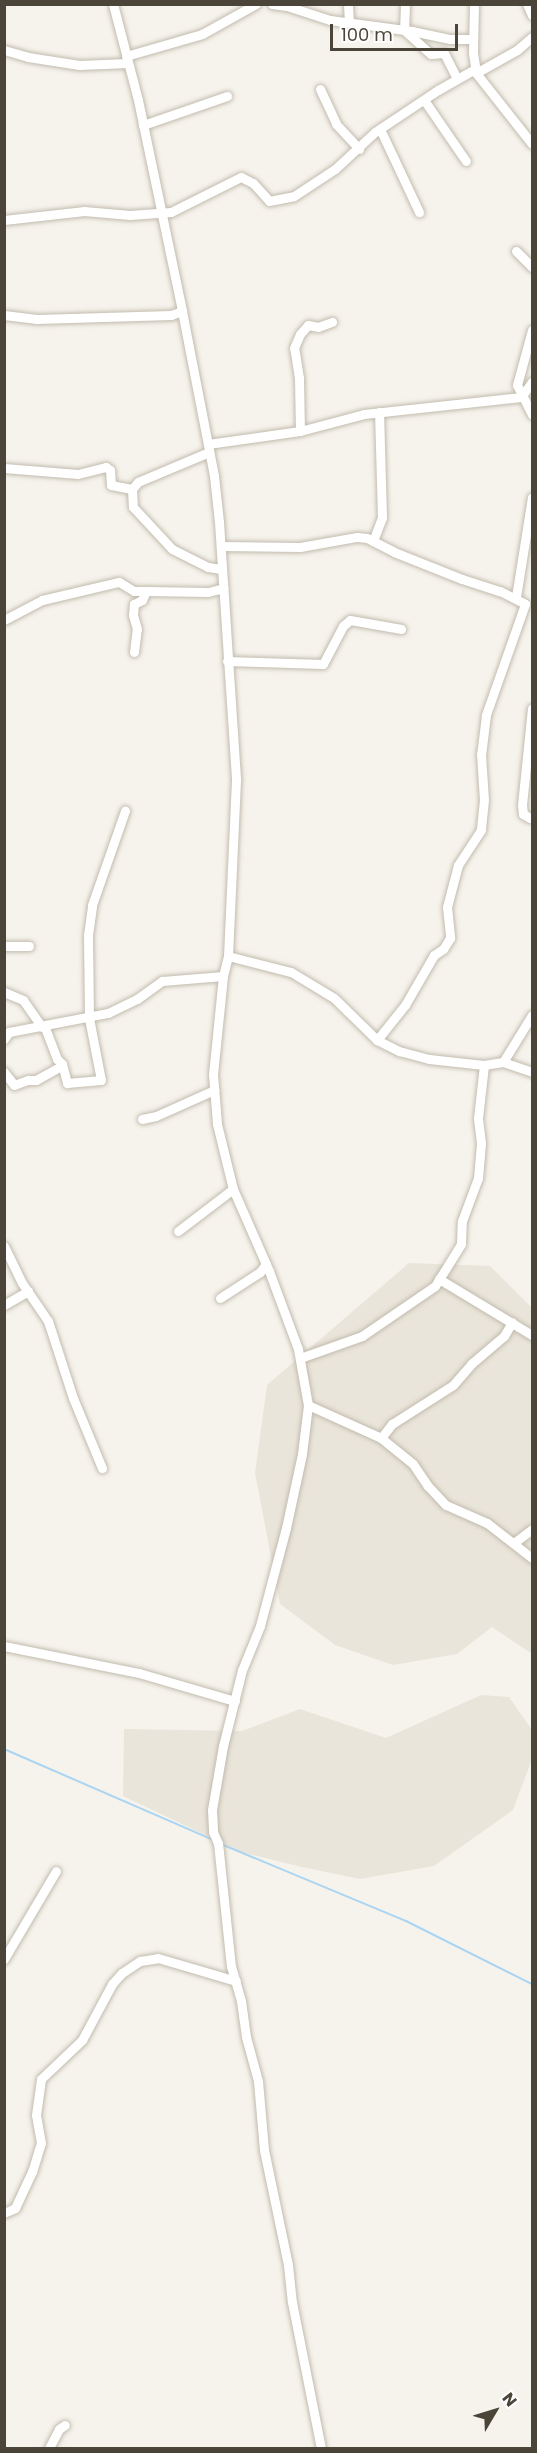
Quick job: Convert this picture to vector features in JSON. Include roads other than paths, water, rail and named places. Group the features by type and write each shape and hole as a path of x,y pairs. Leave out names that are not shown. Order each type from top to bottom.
{"street":[{"path":"113,4 143,126 209,448 224,588 236,780 228,956 223,976 214,1090 216,1124 233,1189 266,1264 300,1358 308,1405 302,1454 286,1528 260,1626 242,1670 219,1764 212,1810 231,1966 258,2081 264,2150 288,2265 292,2302 321,2448"},
{"path":"4,50 28,57 79,66 127,59 202,34 256,4"},
{"path":"272,4 287,6 330,20 450,39 473,39"},
{"path":"348,4 349,22"},
{"path":"404,30 405,4"},
{"path":"474,4 473,39 476,71 532,144"},
{"path":"526,4 532,15"},
{"path":"404,30 431,54 444,53 457,78"},
{"path":"4,220 84,211 130,215 159,211 171,212 241,177 253,183 269,201 294,196 335,169 380,129 457,78 517,50 532,37"},
{"path":"320,89 336,124 359,149"},
{"path":"143,126 227,96"},
{"path":"424,100 466,161"},
{"path":"380,129 418,212"},
{"path":"516,251 532,267"},
{"path":"4,315 37,320 171,315 182,311"},
{"path":"300,431 299,378 294,348 300,334 308,325 318,327 332,322"},
{"path":"532,330 517,384 521,397 532,414"},
{"path":"221,569 208,567 172,549 133,507 132,489 138,482 164,470 184,465 209,448 300,431 328,422 379,412 521,397 532,382"},
{"path":"374,541 382,518 379,412"},
{"path":"4,468 78,474 106,467 110,470 111,485 132,489"},
{"path":"516,597 532,497"},
{"path":"220,546 300,547 357,537 374,541 462,579 516,597 529,605 486,715 481,754 484,800 481,830 458,865 447,907 450,938 443,949 434,955 405,1005 377,1040"},
{"path":"4,620 42,600 119,582 134,591 208,592 224,588"},
{"path":"134,652 137,629 133,615 134,604 142,600 146,591"},
{"path":"227,661 323,664 342,626 350,620 401,628"},
{"path":"530,818 523,814 522,805 532,709"},
{"path":"4,992 23,1000 43,1027 57,1059 62,1064 67,1083 101,1080 89,1018 88,935 92,905 125,811"},
{"path":"4,946 28,946"},
{"path":"228,956 291,972 321,988 377,1040 399,1051 429,1059 484,1065 502,1062 532,1072"},
{"path":"6,1035 108,1014 137,999 162,981 223,976"},
{"path":"502,1062 532,1015"},
{"path":"6,1078 14,1084 36,1080 62,1064"},
{"path":"300,1358 362,1336 435,1286 461,1245 462,1221 478,1178 481,1143 478,1118 484,1065"},
{"path":"142,1119 156,1116 214,1090"},
{"path":"178,1231 233,1189"},
{"path":"4,1246 28,1291 48,1321 73,1398 102,1468"},
{"path":"220,1298 260,1272 266,1264"},
{"path":"439,1280 532,1335"},
{"path":"4,1305 28,1291"},
{"path":"381,1438 392,1424 453,1385 471,1364 504,1336 512,1322"},
{"path":"308,1405 381,1438 414,1464 428,1486 446,1505 487,1523 515,1542 532,1558"},
{"path":"515,1542 532,1529"},
{"path":"4,1646 139,1674 235,1701"},
{"path":"4,1959 56,1871"},
{"path":"4,2212 15,2208 32,2172 40,2143 36,2115 41,2079 82,2040 112,1984 122,1973 140,1961 158,1958 236,1981"},
{"path":"49,2448 59,2429 65,2425"}],"waterway":[{"path":"4,1749 213,1840"},
{"path":"221,1844 406,1921 532,1984"}]}
